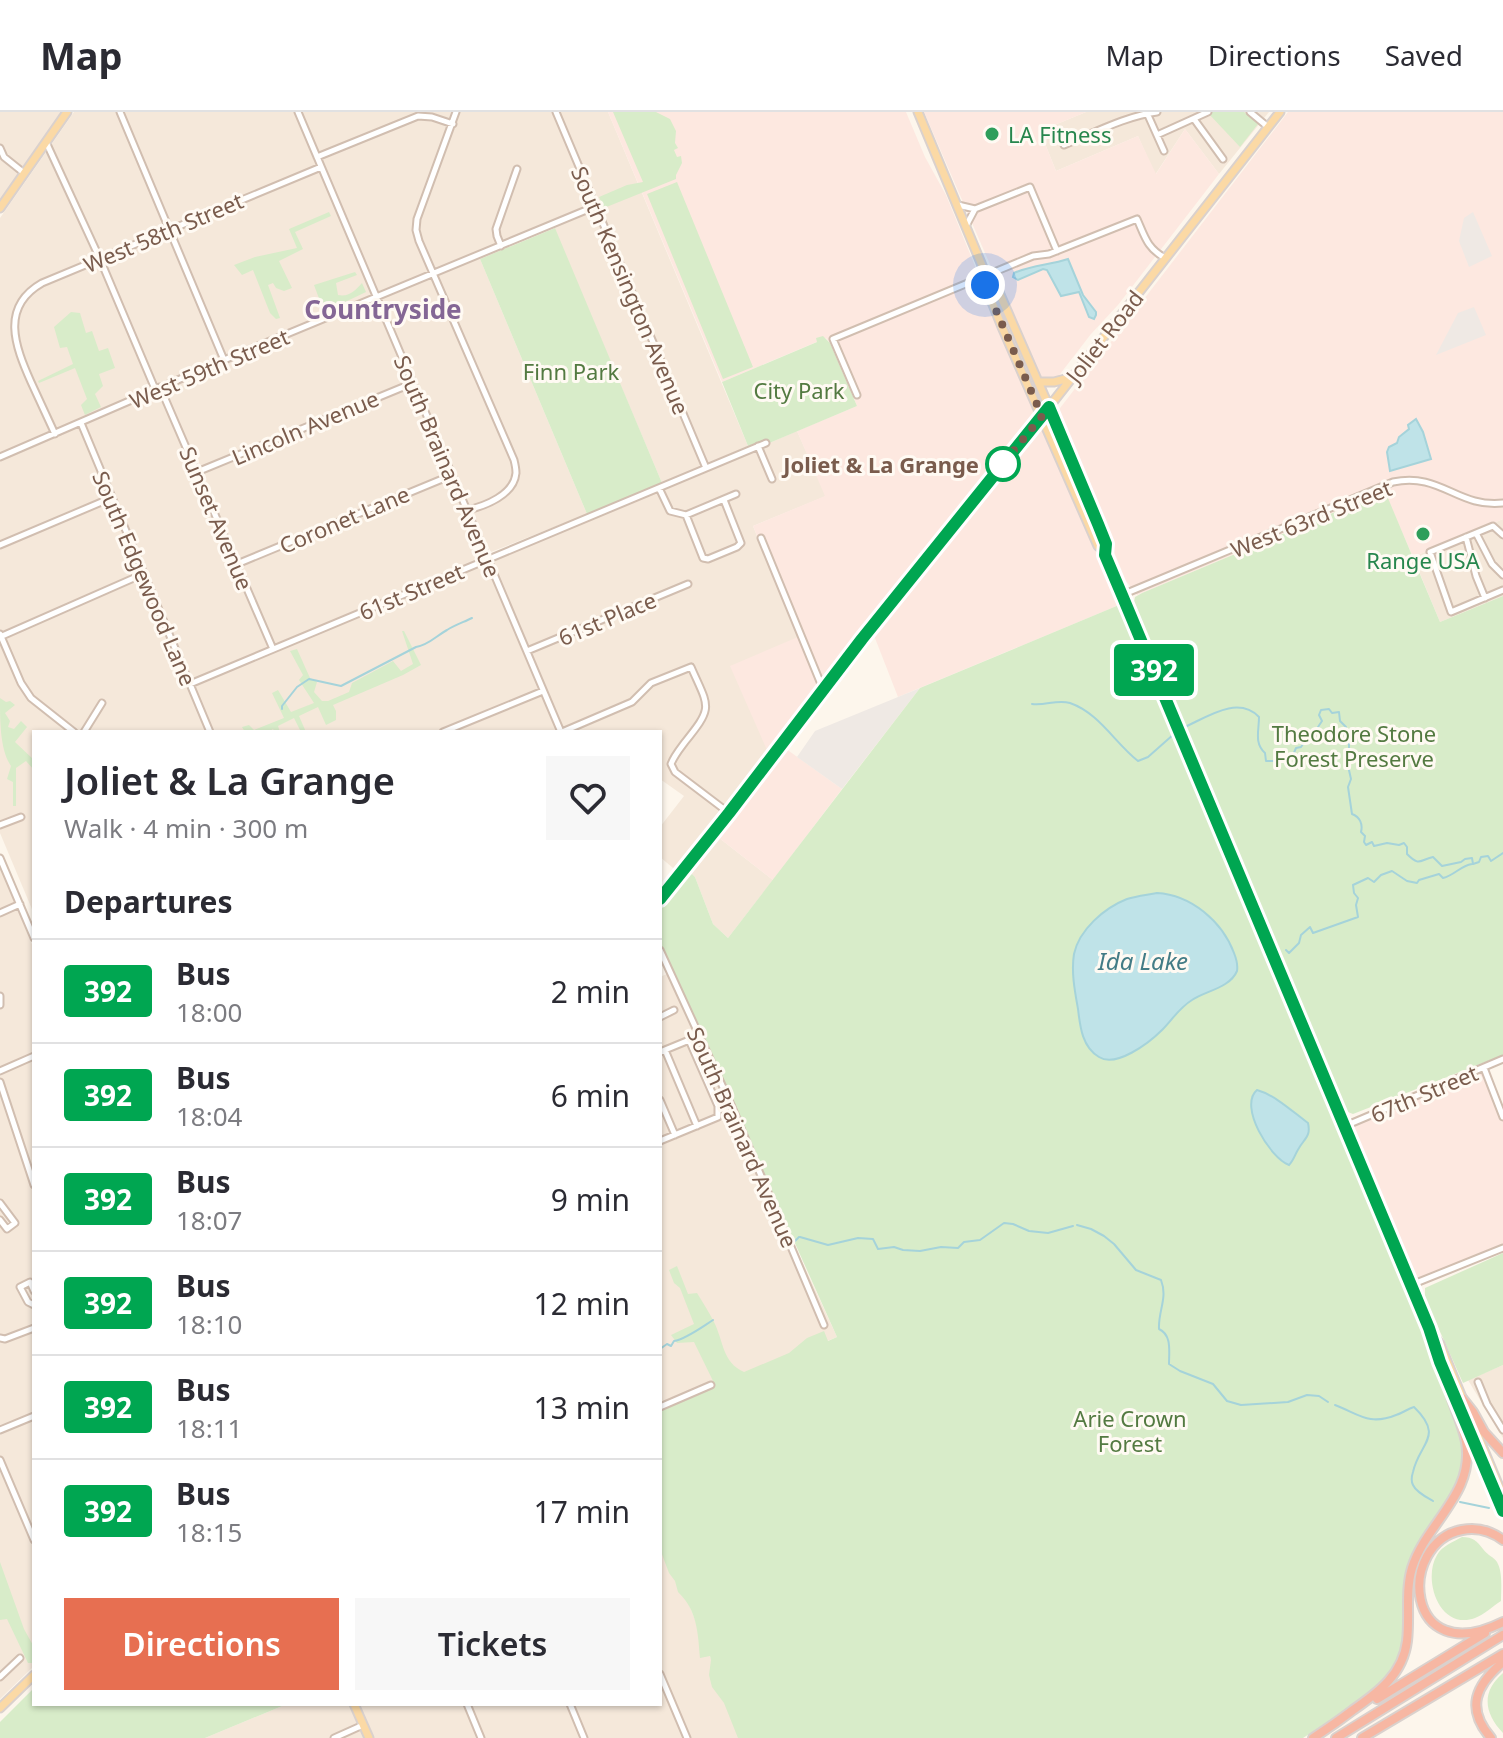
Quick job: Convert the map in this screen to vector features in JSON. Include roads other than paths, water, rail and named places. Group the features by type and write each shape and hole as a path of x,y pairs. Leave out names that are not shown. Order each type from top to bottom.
{"highway":[{"path":"1317,1736 1382,1689 1396,1673 1405,1655 1411,1571 1419,1553 1460,1490 1466,1472 1466,1441 1446,1378"},
{"path":"1462,1398 1484,1432 1503,1453"},
{"path":"1503,1540 1479,1530 1450,1534 1427,1556 1419,1588 1428,1615 1441,1629 1477,1633 1503,1622"},
{"path":"1317,1736 1503,1622"},
{"path":"1336,1738 1503,1635"},
{"path":"1362,1738 1503,1654"},
{"path":"1491,1738 1479,1721 1477,1700 1481,1686 1503,1662"}],"main road":[{"path":"0,208 67,112"},
{"path":"918,112 987,276 995,283 1039,382 1106,544 1104,551"},
{"name":"Joliet Road","path":"662,897 1280,112"},
{"path":"987,276 985,285 1098,546 1104,551 1503,1511"},
{"path":"1039,382 1071,377"},
{"path":"1429,1328 1440,1344 1503,1496"},
{"path":"0,1708 32,1677"},
{"path":"355,1706 369,1738"}],"street":[{"path":"120,112 224,360"},
{"name":"South Brainard Avenue","path":"298,112 561,730"},
{"path":"456,112 417,219 416,230 514,460 516,476 509,489 499,498 467,510"},
{"name":"South Kensington Avenue","path":"556,112 706,468"},
{"path":"1064,145 1147,112 1157,112"},
{"path":"1147,112 1164,151"},
{"path":"1157,135 1208,112"},
{"path":"1250,112 1268,127"},
{"path":"317,157 411,117 425,115 453,124"},
{"path":"1194,119 1223,159"},
{"name":"Sunset Avenue","path":"46,142 197,472 273,649"},
{"path":"0,148 4,157 24,173"},
{"name":"West 58th Street","path":"55,434 18,350 13,328 15,312 25,296 36,286 321,167"},
{"path":"501,246 496,229 517,169"},
{"path":"957,205 975,209 1030,187 1057,251"},
{"name":"West 59th Street","path":"0,457 224,360 596,206"},
{"path":"966,226 975,209"},
{"path":"857,395 833,339 1033,256 1057,251 1137,219 1148,245 1165,258"},
{"name":"Lincoln Avenue","path":"197,472 413,383"},
{"name":"South Edgewood Lane","path":"81,423 209,730"},
{"name":"61st Street","path":"190,684 766,443"},
{"path":"758,446 772,479"},
{"name":"Coronet Lane","path":"237,564 452,475"},
{"name":"West 63rd Street","path":"1122,595 1391,483 1427,481 1476,503 1503,503"},
{"path":"659,488 670,511 686,515 736,494"},
{"path":"0,545 111,498"},
{"path":"686,515 703,558 708,559 741,543 724,500"},
{"path":"1503,535 1493,526 1430,552 1451,612 1503,590"},
{"path":"1476,533 1492,564 1503,575"},
{"path":"1466,537 1485,598"},
{"path":"761,538 823,690"},
{"path":"71,730 31,698 0,635 143,574"},
{"name":"61st Place","path":"527,651 688,584"},
{"path":"567,730 632,702 651,683 691,667 704,696 706,710 671,764 675,772 729,813"},
{"path":"448,730 543,691"},
{"path":"85,730 102,703"},
{"path":"0,825 21,817"},
{"path":"0,858 32,933"},
{"path":"0,913 20,904"},
{"name":"South Brainard Avenue","path":"662,954 732,1107 824,1325"},
{"path":"0,996 0,1005"},
{"path":"662,1014 674,1010"},
{"path":"697,1126 662,1051 699,1036"},
{"path":"662,1140 718,1117 718,1106 689,1040"},
{"path":"0,1071 32,1057"},
{"name":"67th Street","path":"1345,1126 1503,1059"},
{"path":"1484,1068 1503,1117"},
{"path":"0,1082 32,1179"},
{"path":"662,1105 675,1135"},
{"path":"0,1203 15,1223 7,1229 0,1220"},
{"path":"1411,1285 1503,1248"},
{"path":"32,1286 30,1282 20,1287 32,1304"},
{"path":"0,1338 32,1329"},
{"path":"1478,1382 1503,1430"},
{"path":"662,1406 711,1385"},
{"path":"0,1430 32,1417"},
{"path":"0,1460 32,1535"},
{"path":"0,1677 20,1658"},
{"path":"662,1679 687,1738"},
{"path":"470,1706 481,1738"},
{"path":"571,1706 584,1738"},
{"path":"334,1738 363,1725"}],"water":[{"path":"1068,259 1083,295 1096,312 1094,319 1089,317 1079,292 1061,296 1047,270 1018,280 1013,277 1021,270"},
{"path":"1416,419 1431,459 1390,471 1389,447 1397,443 1409,429 1408,425"},
{"name":"Ida Lake","path":"1157,893 1193,904 1213,920 1229,941 1237,971 1223,985 1187,1003 1141,1047 1123,1057 1106,1060 1093,1053 1083,1036 1074,982 1074,954 1087,928 1101,914 1127,899"},
{"path":"1257,1090 1277,1100 1308,1123 1307,1137 1289,1165 1273,1153 1259,1131 1251,1107"}],"waterway":[{"path":"282,709 297,687 309,679 341,686 472,618"},
{"path":"1032,704 1065,702 1080,708 1098,721 1138,761 1148,757 1174,734"},
{"path":"1185,727 1222,710 1242,708 1251,711 1259,717 1258,741 1266,761 1274,761 1293,755 1296,748 1312,736 1322,721 1319,715 1321,710 1339,712 1349,741 1346,757 1351,779 1348,787 1352,814 1360,821 1366,845 1372,842 1374,846 1404,843 1407,854 1415,860 1420,862 1433,857 1442,866 1472,858 1473,864 1479,862 1481,857 1488,856 1491,861 1503,853"},
{"path":"1286,950 1289,953 1310,927 1313,933 1358,917 1358,898 1353,885 1368,878 1374,882 1392,871 1407,881 1417,883 1439,874 1447,877 1472,864"},
{"path":"800,1237 828,1245 858,1238 873,1239 878,1249 894,1247 920,1251 958,1248 964,1242 980,1240 1004,1223 1048,1233 1073,1226"},
{"path":"1077,1225 1104,1236 1136,1270 1161,1280 1164,1293 1159,1329 1168,1339 1169,1364 1213,1384 1227,1401 1241,1405 1288,1402 1307,1395 1319,1396 1328,1402"},
{"path":"793,1243 799,1237"},
{"path":"662,1348 667,1344 671,1346 674,1341 713,1320"},
{"path":"1335,1405 1371,1419 1387,1418 1414,1407 1423,1417 1429,1433 1416,1462 1412,1482 1416,1490 1433,1501"},
{"path":"1460,1502 1489,1508"}],"place":[{"name":"LA Fitness","path":"992,134"},
{"name":"Joliet & La Grange","path":"1003,464"},
{"name":"Range USA","path":"1423,534"}],"district":[{"name":"Countryside","path":"383,309"}],"park label":[{"name":"Finn Park","path":"571,371"},
{"name":"City Park","path":"799,390"},
{"name":"Theodore Stone Forest Preserve","path":"1354,746"},
{"name":"Arie Crown Forest","path":"1130,1430"}]}
